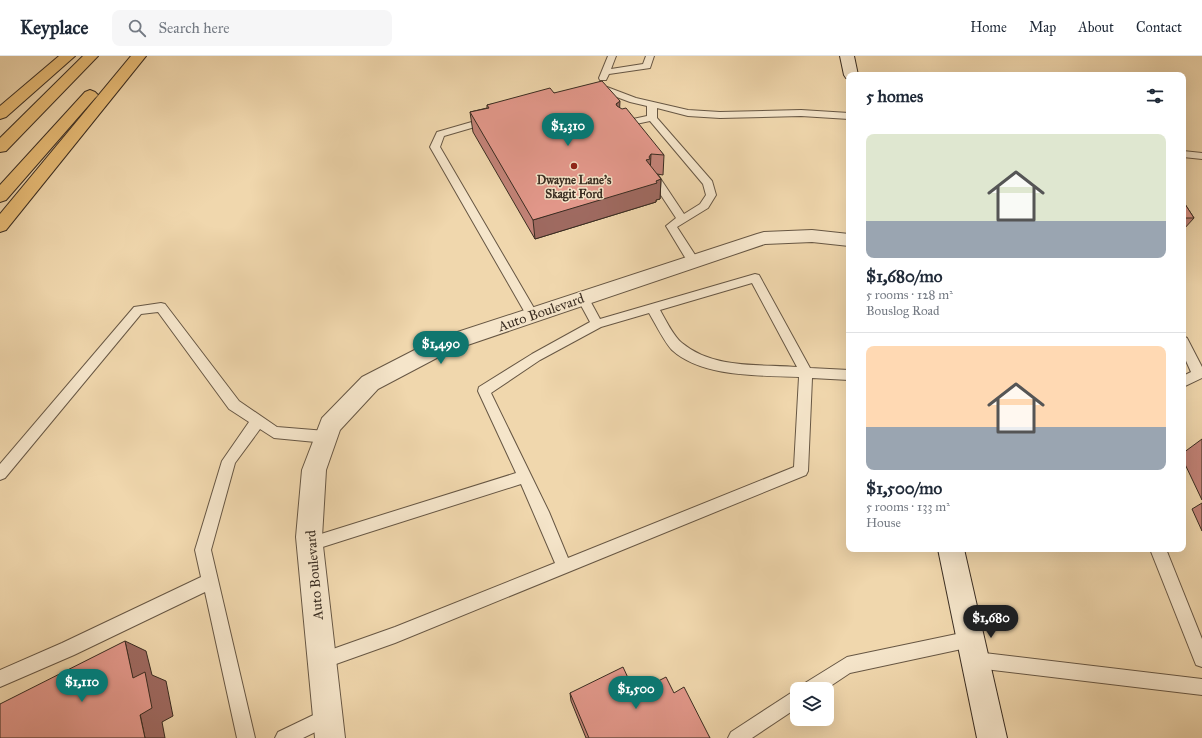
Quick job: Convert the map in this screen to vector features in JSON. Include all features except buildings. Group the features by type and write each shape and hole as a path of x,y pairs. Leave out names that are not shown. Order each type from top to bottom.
{"highway":[{"path":"0,114 68,56"},
{"path":"0,147 91,56"},
{"path":"0,196 124,56"},
{"path":"0,226 139,56"}],"street":[{"path":"847,56 850,72"},
{"name":"Auto Boulevard","path":"329,727 309,536 314,470 330,425 370,383 443,345 764,238 812,236 846,240"},
{"path":"952,552 992,738"}],"lane":[{"path":"598,91 612,56"},
{"path":"606,72 647,66 650,56"},
{"path":"585,91 607,90 633,100 688,113 720,115 801,113 846,116"},
{"path":"652,105 652,118 708,183 711,194 704,206 671,226 693,261"},
{"path":"501,116 440,134 435,146 532,315"},
{"path":"622,124 652,118"},
{"path":"1186,154 1202,156"},
{"path":"654,177 682,219"},
{"path":"322,661 395,635 801,471 806,372 755,278 597,324 536,358 484,391 544,517 564,566"},
{"path":"583,298 597,324"},
{"path":"0,474 138,310 161,306 234,405 274,432 326,437"},
{"path":"652,308 676,346 701,362 735,368 846,375"},
{"path":"1186,346 1200,372 1186,380"},
{"path":"246,738 203,550 229,460 258,421"},
{"path":"310,544 524,477"},
{"path":"1159,552 1202,659"},
{"path":"0,679 68,649 210,581"},
{"path":"822,682 847,665 973,650 1202,686"},
{"path":"737,738 790,703"},
{"path":"284,738 329,727"}],"place":[{"name":"Dwayne Lane's Skagit Ford","path":"574,166"}]}
